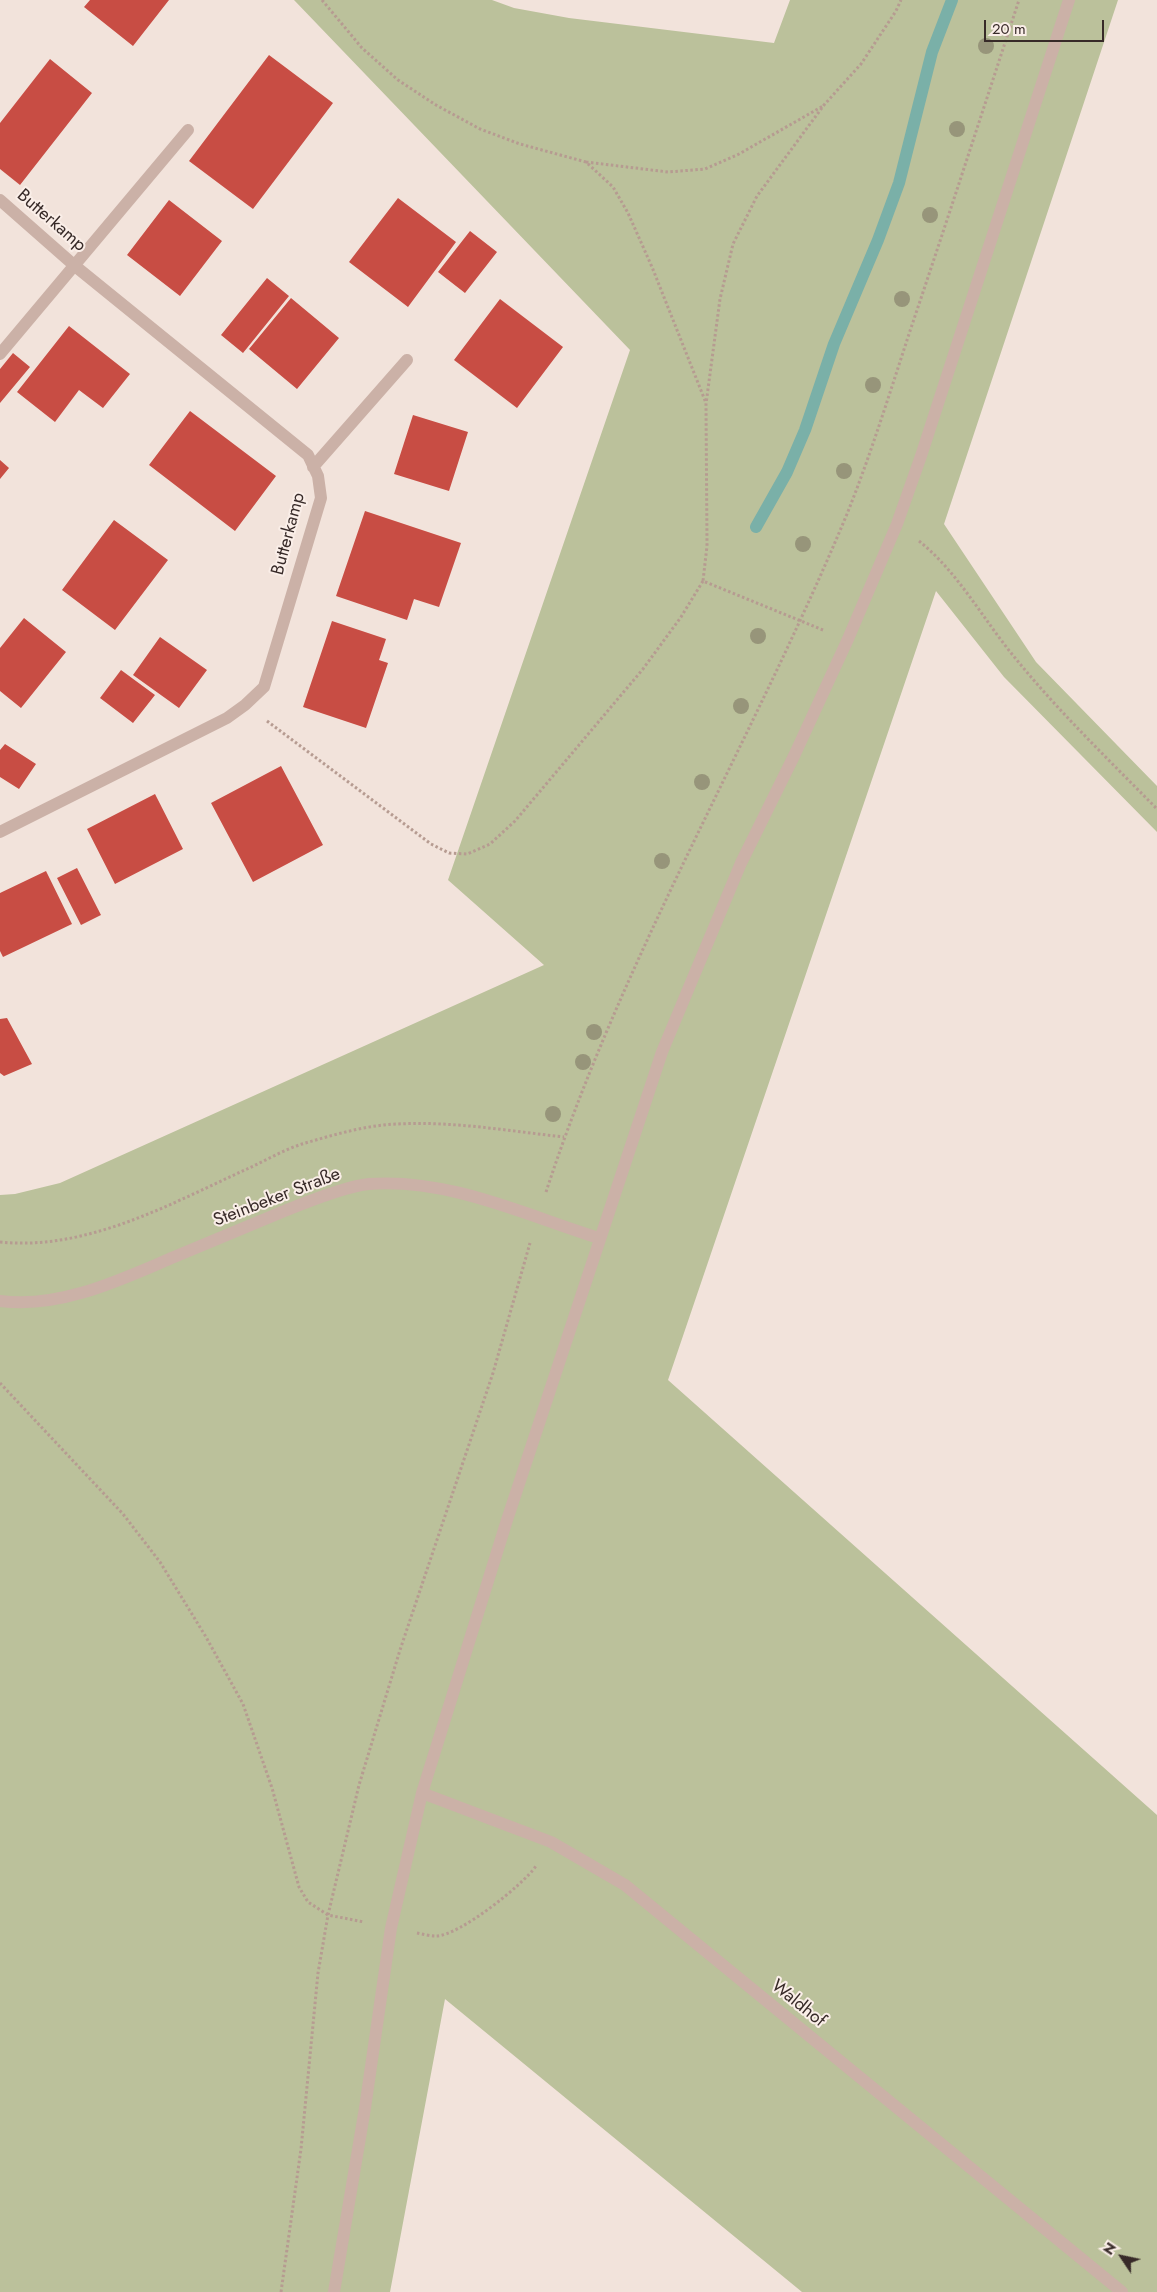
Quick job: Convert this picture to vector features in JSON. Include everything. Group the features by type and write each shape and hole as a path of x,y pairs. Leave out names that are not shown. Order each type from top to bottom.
{"street":[{"path":"334,2292 359,2147 391,1928 422,1793 507,1520 662,1052 705,945 741,863 794,756 848,639 897,524 921,456 1069,0"},
{"path":"0,354 76,266 188,130"},
{"name":"Butterkamp","path":"0,200 76,266 308,455 318,476 321,498 264,688 227,718 0,832"},
{"path":"314,467 407,360"},
{"name":"Steinbeker Straße","path":"0,1301 55,1299 118,1281 308,1201 367,1184 409,1185 463,1192 537,1219 599,1238"},
{"name":"Waldhof","path":"422,1793 551,1842 625,1885 1122,2292"}],"path":[{"path":"322,0 362,48 398,80 436,105 480,129 520,144 586,162 668,172 705,169 739,154 824,105"},
{"path":"245,705 431,844 449,853 467,854 490,844 515,821 643,669 682,617 703,581 707,546 706,404 720,299 733,244 758,196 824,105 861,64 896,11 901,0"},
{"path":"281,2292 301,2149 318,1973 328,1915 358,1785 403,1641 494,1373 537,1219 564,1137 657,919 800,621 848,511 882,417 1019,0"},
{"path":"586,162 612,187 628,213 706,404"},
{"path":"897,524 930,550 955,579 1042,691 1157,809"},
{"path":"703,581 848,639"},
{"path":"0,1242 25,1244 61,1241 111,1228 179,1200 300,1145 354,1130 397,1124 440,1124 564,1137"},
{"path":"0,1383 123,1514 160,1562 206,1637 243,1704 272,1788 299,1887 308,1902 328,1915 436,1936 460,1927 514,1890 532,1871 551,1842"}],"green space":[{"path":"294,0 492,0 514,8 569,18 774,43 790,0 1118,0 944,524 1036,662 1157,786 1157,832 1004,677 936,591 668,1380 1157,1815 1157,2292 802,2292 445,1999 390,2292 0,2292 0,1195 15,1194 60,1183 544,965 448,880 630,350"}],"building":[{"path":"90,0 169,0 133,46 84,7"},
{"path":"269,55 333,103 253,209 189,161"},
{"path":"50,59 92,93 20,185 0,169 0,123"},
{"path":"398,198 456,242 408,307 349,262"},
{"path":"169,200 222,241 180,296 127,255"},
{"path":"470,231 497,252 465,293 438,272"},
{"path":"267,278 289,296 243,353 221,335"},
{"path":"291,298 339,338 297,389 249,349"},
{"path":"500,299 563,347 517,408 454,360"},
{"path":"69,326 130,374 103,408 79,390 55,422 17,392"},
{"path":"13,353 30,367 0,403 0,369"},
{"path":"190,411 276,476 235,531 149,465"},
{"path":"413,415 468,432 449,491 394,474"},
{"path":"0,460 9,468 0,479"},
{"path":"365,511 461,543 439,607 414,599 407,620 336,596"},
{"path":"114,520 168,560 115,630 62,590"},
{"path":"24,618 66,652 21,708 0,691 0,648"},
{"path":"332,621 386,639 379,660 388,663 366,728 303,707"},
{"path":"160,637 207,670 179,708 133,675"},
{"path":"121,670 155,695 133,723 100,698"},
{"path":"5,744 36,764 19,789 0,777 0,750"},
{"path":"281,766 323,845 253,882 211,803"},
{"path":"155,794 183,849 115,884 87,829"},
{"path":"77,868 101,915 81,925 57,878"},
{"path":"46,871 72,924 3,957 0,951 0,893"},
{"path":"7,1018 32,1064 4,1076 0,1073 0,1019"}],"waterway":[{"path":"756,527 787,472 805,430 834,344 878,240 899,183 932,52 952,0"}]}
